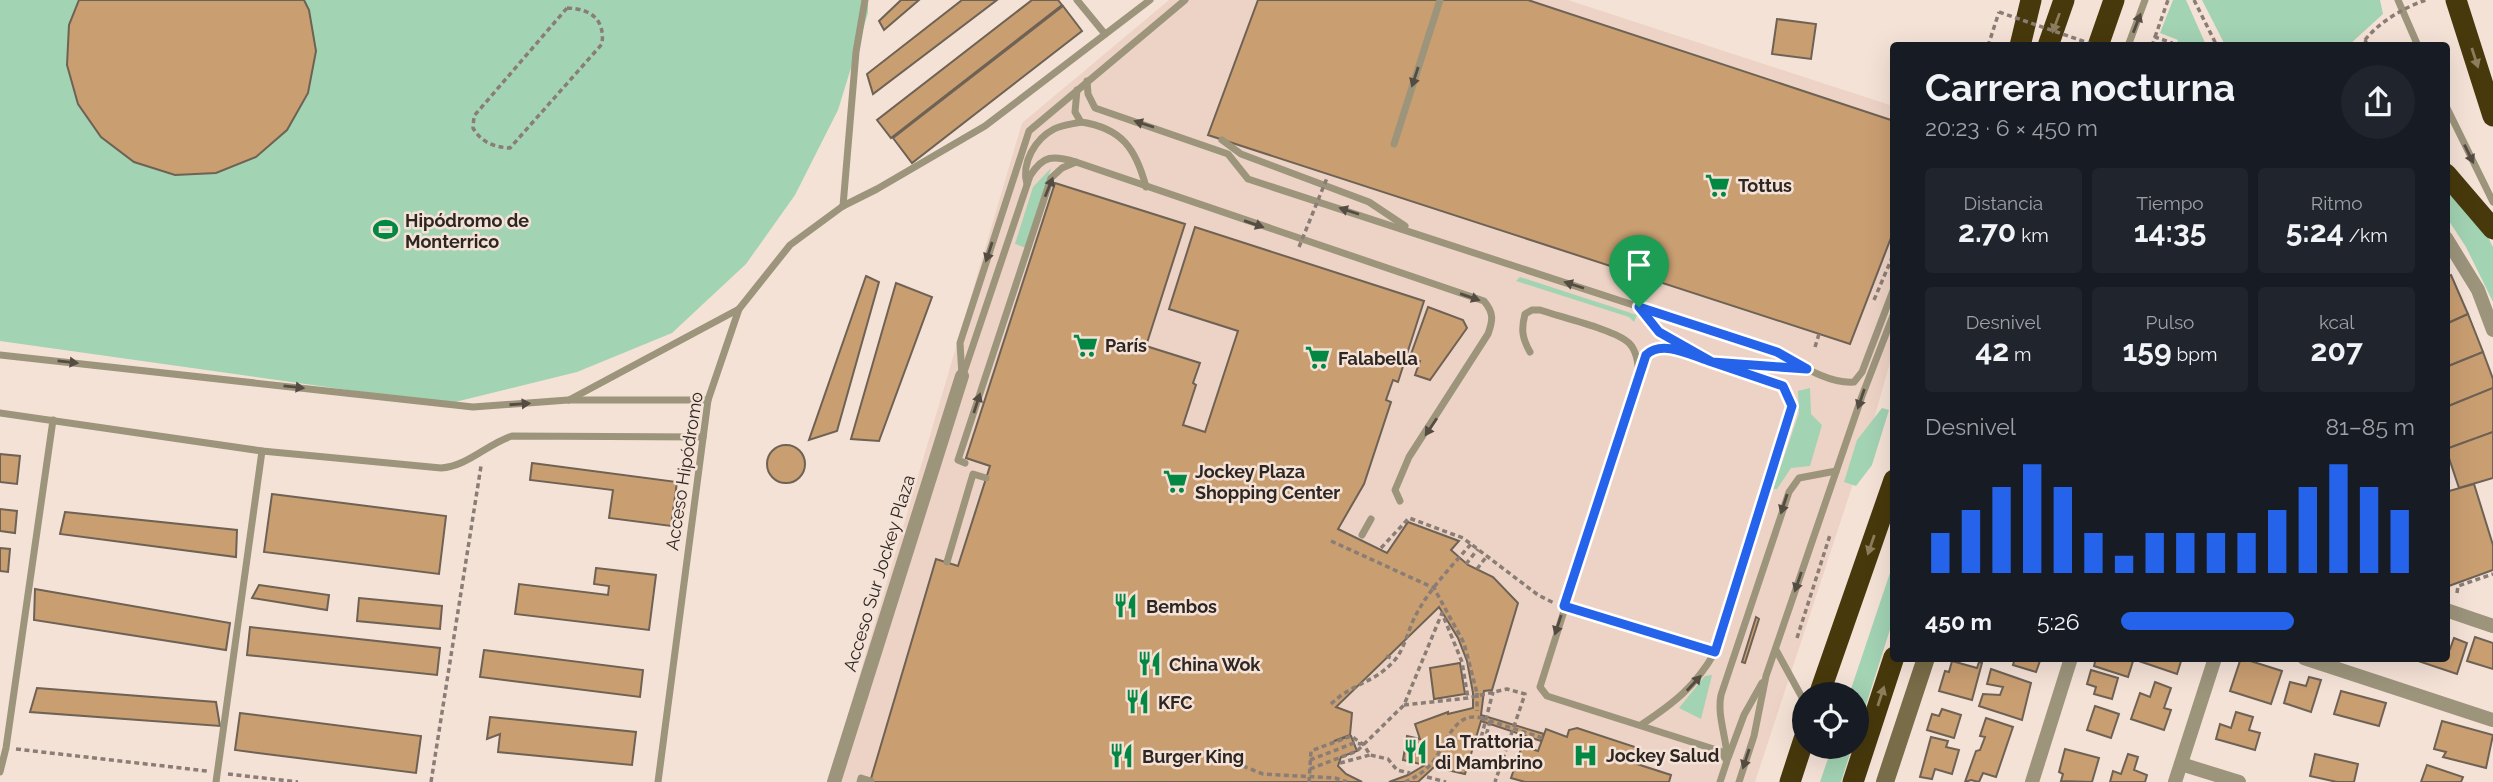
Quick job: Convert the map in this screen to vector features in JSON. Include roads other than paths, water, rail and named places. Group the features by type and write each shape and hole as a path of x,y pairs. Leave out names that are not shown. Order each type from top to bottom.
{"highway":[{"path":"2021,42 2031,0"},
{"path":"2049,42 2064,0"},
{"path":"2099,42 2114,0"},
{"path":"2456,0 2493,116"},
{"path":"2450,179 2493,229"},
{"path":"1824,682 1890,491"},
{"path":"1853,782 1892,662"},
{"path":"1790,782 1797,759"}],"main road":[{"path":"1885,782 1925,662"}],"street":[{"path":"2450,244 2478,290 2493,330"},
{"name":"Acceso Sur Jockey Plaza","path":"834,782 962,376"},
{"path":"2450,611 2493,625"},
{"path":"2032,782 2070,662"},
{"path":"2175,782 2214,662"},
{"path":"2316,662 2493,720"},
{"path":"2181,764 2239,782"}],"lane":[{"path":"843,206 856,51 865,0"},
{"path":"1077,0 1105,34"},
{"name":"Acceso Hipódromo","path":"658,782 708,400 739,309 790,245 843,206 877,190 985,126 1150,0"},
{"path":"962,376 960,344 1029,131 1185,0"},
{"path":"1394,144 1440,0"},
{"path":"2129,42 2145,0"},
{"path":"2399,0 2416,42"},
{"path":"1089,79 1088,94 1096,108 1228,153 1248,178 1777,352 1807,369 1844,383 1854,382 1862,373 1890,299"},
{"path":"1077,89 1075,111 1082,121"},
{"path":"2450,114 2493,202"},
{"path":"1027,185 1024,174 1034,144 1055,128 1082,121 1100,125 1125,142 1138,158 1146,187"},
{"path":"1222,140 1241,154 1369,202 1414,232"},
{"path":"962,376 1027,185 1038,164 1047,157 1057,156 1484,302 1490,308 1493,320 1488,334 1409,457 1395,490 1400,501"},
{"path":"965,463 958,460 1051,178 1062,168 1076,163"},
{"path":"1639,307 1659,332 1712,362 1807,369"},
{"path":"568,400 739,309"},
{"path":"1531,352 1524,342 1521,329 1525,314 1540,310 1617,335 1628,342 1639,363 1639,374"},
{"path":"1720,782 1744,715 1766,676 1776,650 1836,471 1890,324"},
{"path":"1641,724 1674,704 1701,676 1715,652 1792,406 1783,386 1662,347 1652,349 1646,355 1639,374 1540,682 1542,692 1720,751 1727,761"},
{"path":"0,355 472,407 568,400 708,400"},
{"path":"0,413 262,451 441,468 453,467 497,441 512,436 703,437"},
{"path":"0,772 6,748 53,420"},
{"path":"216,782 262,451"},
{"path":"1727,761 1726,740 1718,707 1788,492 1799,478 1836,471"},
{"path":"947,562 973,474 986,478"},
{"path":"1362,535 1371,519"},
{"path":"1776,650 1794,682"},
{"path":"1739,782 1754,736 1766,676"},
{"path":"860,782 861,778 871,781"}],"place":[{"name":"Tottus","path":"1718,185"},
{"name":"Hipódromo de Monterrico","path":"385,230"},
{"name":"París","path":"1085,345"},
{"name":"Falabella","path":"1318,358"},
{"name":"Jockey Plaza Shopping Center","path":"1175,481"},
{"name":"Bembos","path":"1126,606"},
{"name":"China Wok","path":"1149,664"},
{"name":"KFC","path":"1138,702"},
{"name":"La Trattoria di Mambrino","path":"1415,751"},
{"name":"Jockey Salud","path":"1586,755"},
{"name":"Burger King","path":"1122,756"}]}
